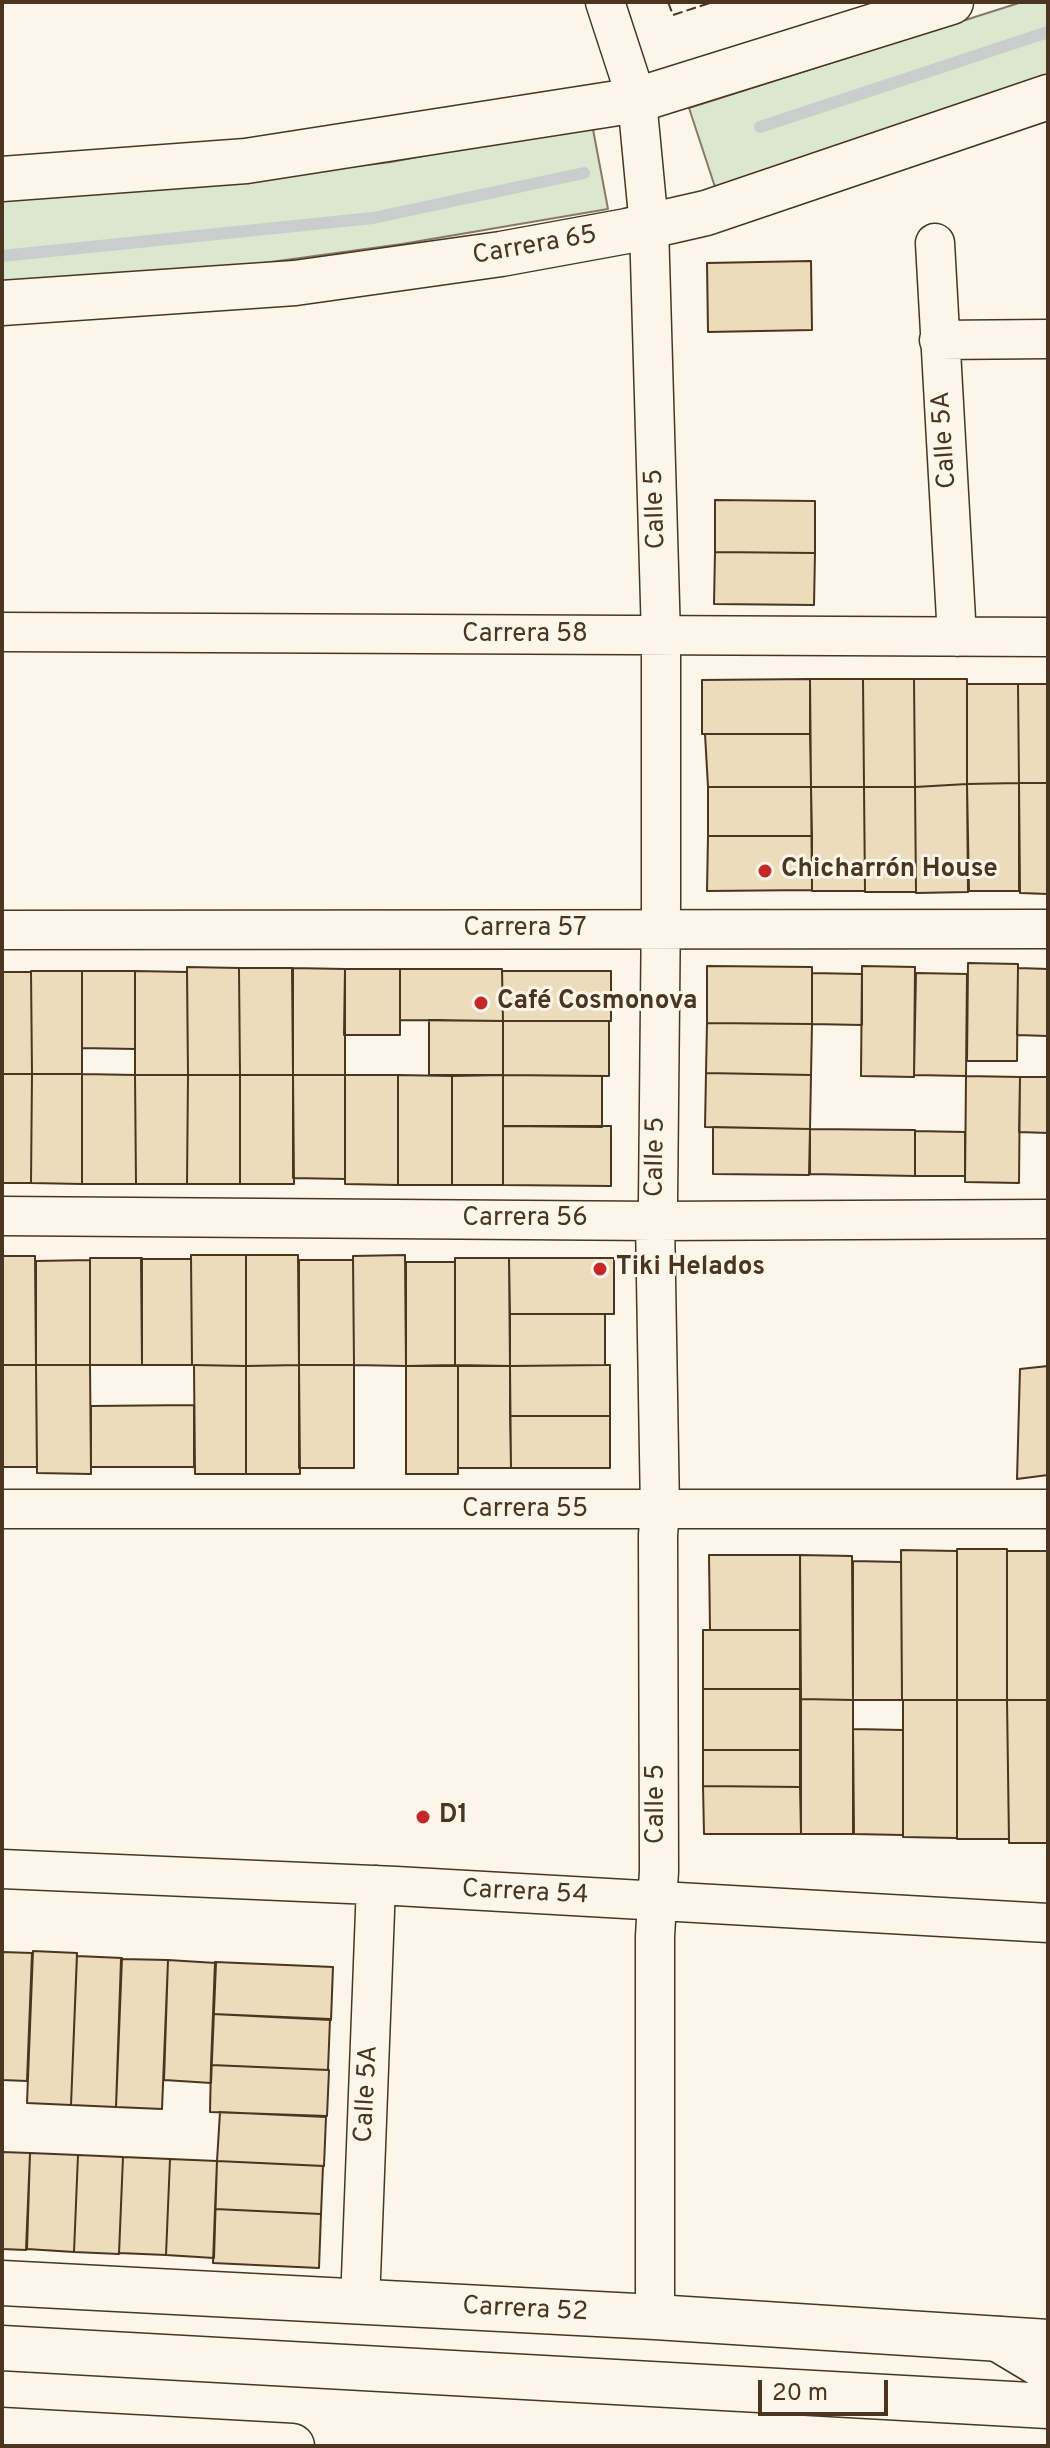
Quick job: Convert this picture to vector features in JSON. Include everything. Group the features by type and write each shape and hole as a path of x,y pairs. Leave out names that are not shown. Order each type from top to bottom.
{"main road":[{"path":"2,179 246,161 637,100 951,2"},
{"name":"Carrera 65","path":"2,303 295,283 501,254 649,226 706,213 1048,97"},
{"name":"Carrera 52","path":"2,2283 655,2317 1048,2342"},
{"path":"998,2339 1048,2369"},
{"path":"2,2348 1048,2406"},
{"path":"2,2430 292,2446"}],"street":[{"name":"Calle 5","path":"605,2 637,100 649,226 661,637 658,1202 655,1221 660,1511 655,2317"},
{"name":"Calle 5A","path":"935,243 957,637"},
{"path":"939,340 1048,339"},
{"name":"Carrera 58","path":"2,632 1048,637"},
{"name":"Carrera 57","path":"2,930 1048,929"},
{"name":"Carrera 56","path":"2,1216 655,1221 1048,1219"},
{"name":"Carrera 55","path":"2,1509 1048,1509"},
{"name":"Carrera 54","path":"2,1869 376,1885 1048,1923"},
{"name":"Calle 5A","path":"360,2303 376,1885"}],"green space":[{"path":"1022,2 1048,2 1048,74 715,187 689,108"},
{"path":"592,124 608,209 402,244 198,272 2,283 2,197 188,186 391,162"}],"building":[{"path":"811,261 812,330 708,332 707,263"},
{"path":"715,500 815,501 815,553 715,552"},
{"path":"715,552 815,553 814,605 714,604"},
{"path":"810,679 863,679 864,787 811,787"},
{"path":"810,679 810,734 702,734 702,680"},
{"path":"863,679 914,679 915,787 864,787"},
{"path":"914,679 967,679 967,784 915,787"},
{"path":"967,684 1018,684 1019,783 967,784"},
{"path":"1018,684 1048,684 1048,783 1019,783"},
{"path":"705,734 810,734 811,787 708,787"},
{"path":"1019,783 1048,783 1048,894 1020,893"},
{"path":"1019,783 1019,891 969,891 967,784"},
{"path":"967,784 968,892 916,893 915,787"},
{"path":"708,787 811,787 812,836 708,836"},
{"path":"811,787 864,787 865,891 812,891"},
{"path":"864,787 915,787 916,892 865,892"},
{"path":"708,836 812,836 812,890 707,891"},
{"path":"968,963 1018,964 1017,1061 967,1061"},
{"path":"707,966 812,967 812,1024 707,1023"},
{"path":"862,966 915,967 914,1077 861,1076"},
{"path":"187,967 239,968 240,1075 188,1075"},
{"path":"239,968 293,968 293,1075 240,1075"},
{"path":"292,968 345,969 345,1075 293,1075"},
{"path":"1018,968 1048,969 1048,1036 1017,1035"},
{"path":"345,969 400,969 400,1035 344,1035"},
{"path":"400,969 502,969 503,1021 400,1020"},
{"path":"31,971 82,971 82,1074 32,1074"},
{"path":"82,971 135,971 135,1049 82,1048"},
{"path":"135,971 187,972 188,1075 135,1075"},
{"path":"502,971 611,971 611,1021 503,1021"},
{"path":"2,972 31,972 32,1074 2,1074"},
{"path":"812,973 862,974 862,1025 812,1024"},
{"path":"916,973 967,974 966,1076 914,1075"},
{"path":"429,1020 503,1021 503,1075 429,1075"},
{"path":"503,1021 609,1021 609,1076 503,1075"},
{"path":"707,1023 812,1024 811,1075 706,1073"},
{"path":"706,1073 811,1075 810,1129 705,1127"},
{"path":"2,1074 32,1074 31,1183 2,1183"},
{"path":"32,1074 82,1074 82,1184 31,1183"},
{"path":"82,1074 135,1075 136,1184 82,1184"},
{"path":"135,1075 188,1075 187,1184 136,1184"},
{"path":"188,1075 240,1075 240,1184 187,1184"},
{"path":"240,1075 293,1075 294,1184 240,1184"},
{"path":"293,1075 345,1075 345,1179 293,1178"},
{"path":"345,1075 398,1075 398,1185 345,1184"},
{"path":"398,1075 452,1076 452,1185 398,1185"},
{"path":"503,1075 503,1185 452,1185 452,1076"},
{"path":"503,1075 602,1076 602,1127 503,1126"},
{"path":"966,1076 1020,1077 1019,1183 965,1182"},
{"path":"1020,1077 1048,1077 1048,1133 1019,1132"},
{"path":"503,1126 611,1126 611,1186 503,1185"},
{"path":"713,1127 810,1129 809,1175 713,1174"},
{"path":"810,1129 915,1130 915,1176 810,1174"},
{"path":"915,1131 965,1132 965,1176 915,1176"},
{"path":"191,1255 246,1255 246,1366 192,1365"},
{"path":"246,1255 298,1255 299,1365 246,1366"},
{"path":"405,1255 406,1366 354,1365 353,1256"},
{"path":"2,1256 35,1256 36,1365 2,1365"},
{"path":"90,1258 142,1258 142,1365 90,1365"},
{"path":"455,1258 509,1258 510,1366 455,1365"},
{"path":"509,1258 614,1258 614,1314 510,1314"},
{"path":"141,1259 191,1259 192,1365 142,1365"},
{"path":"90,1260 90,1365 36,1365 36,1261"},
{"path":"299,1260 353,1260 354,1365 299,1365"},
{"path":"406,1262 455,1262 455,1365 406,1366"},
{"path":"510,1314 605,1314 605,1365 510,1366"},
{"path":"2,1365 36,1365 37,1467 2,1467"},
{"path":"36,1365 90,1365 91,1474 37,1473"},
{"path":"194,1365 246,1366 246,1474 195,1474"},
{"path":"299,1365 300,1474 246,1474 246,1366"},
{"path":"299,1365 354,1365 354,1468 299,1468"},
{"path":"610,1365 610,1416 510,1416 510,1366"},
{"path":"406,1366 458,1366 458,1474 406,1474"},
{"path":"458,1366 510,1366 511,1468 458,1468"},
{"path":"1048,1366 1048,1475 1017,1479 1020,1369"},
{"path":"194,1405 194,1467 91,1467 91,1406"},
{"path":"510,1416 610,1416 610,1468 511,1468"},
{"path":"957,1549 1007,1549 1007,1700 957,1700"},
{"path":"901,1550 957,1551 957,1700 902,1700"},
{"path":"1007,1551 1048,1551 1048,1700 1007,1700"},
{"path":"709,1555 800,1555 800,1630 710,1630"},
{"path":"800,1555 852,1556 853,1700 801,1699"},
{"path":"853,1561 901,1562 902,1700 853,1700"},
{"path":"703,1630 800,1630 800,1689 703,1689"},
{"path":"703,1689 800,1689 800,1750 703,1750"},
{"path":"801,1699 853,1700 853,1834 801,1834"},
{"path":"903,1700 957,1700 957,1838 903,1837"},
{"path":"957,1700 1007,1700 1009,1839 957,1839"},
{"path":"1007,1700 1048,1700 1048,1843 1009,1843"},
{"path":"853,1729 903,1730 903,1835 854,1834"},
{"path":"703,1750 800,1750 800,1787 703,1786"},
{"path":"703,1786 800,1787 801,1834 704,1834"},
{"path":"33,1951 77,1953 71,2105 27,2103"},
{"path":"2,1952 32,1953 27,2081 2,2080"},
{"path":"77,1956 122,1958 116,2107 71,2105"},
{"path":"121,1959 168,1960 162,2109 116,2107"},
{"path":"168,1960 216,1963 211,2083 164,2080"},
{"path":"215,1962 333,1967 331,2020 213,2014"},
{"path":"213,2014 330,2019 328,2070 211,2065"},
{"path":"211,2065 329,2070 327,2116 210,2112"},
{"path":"220,2112 326,2117 324,2166 217,2161"},
{"path":"2,2152 30,2153 26,2250 2,2249"},
{"path":"30,2153 78,2155 74,2252 27,2249"},
{"path":"78,2155 123,2157 119,2254 74,2252"},
{"path":"123,2157 170,2159 166,2255 119,2253"},
{"path":"170,2159 217,2161 214,2258 166,2255"},
{"path":"217,2161 323,2166 321,2214 215,2209"},
{"path":"215,2209 321,2214 319,2268 213,2263"}],"waterway":[{"path":"760,127 1048,32"},
{"path":"2,256 373,218 584,173"}],"fence":[{"path":"668,2 673,15 713,2"}],"place":[{"name":"Chicharrón House","path":"765,871"},
{"name":"Café Cosmonova","path":"481,1003"},
{"name":"Tiki Helados","path":"600,1269"},
{"name":"D1","path":"423,1817"}]}
